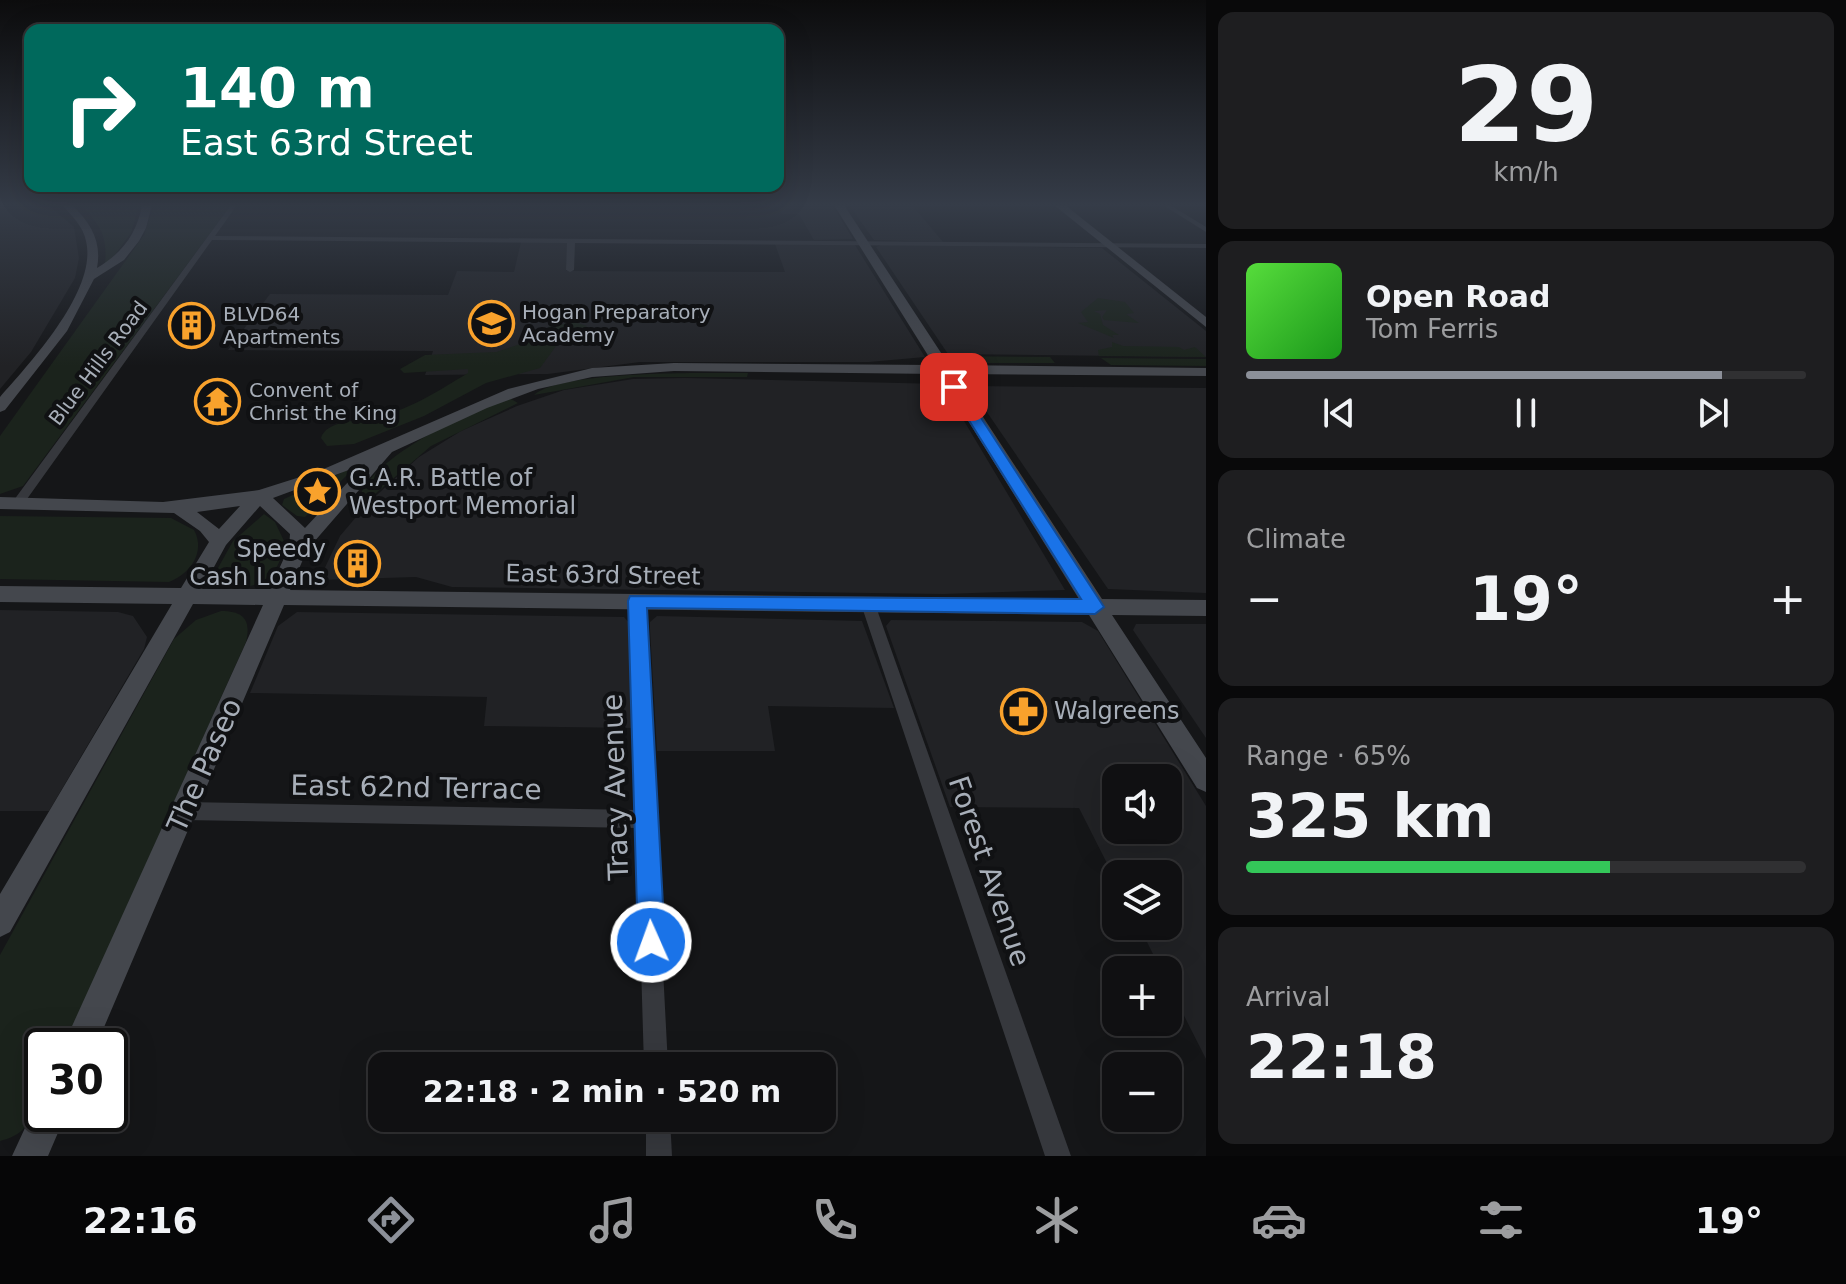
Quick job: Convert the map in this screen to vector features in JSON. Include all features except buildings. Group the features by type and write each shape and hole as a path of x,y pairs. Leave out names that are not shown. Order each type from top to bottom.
{"main road":[{"path":"0,407 76,304 89,277 92,259"},
{"path":"89,277 120,259"},
{"path":"874,259 1206,780"},
{"path":"1125,259 1206,323"},
{"path":"9,503 176,506 258,497 323,474 511,393 602,371 674,367 1206,372"},
{"path":"299,547 397,442"},
{"path":"0,922 219,541 258,497"},
{"path":"258,497 275,507 299,533 299,547"},
{"path":"176,506 207,527 219,541"},
{"name":"The Paseo","path":"87,1028 299,547"},
{"name":"East 63rd Street","path":"0,594 1206,608"},
{"path":"30,1156 41,1132"}],"street":[{"name":"Blue Hills Road","path":"9,503 194,259"},
{"path":"570,259 570,270"},
{"name":"Tracy Avenue","path":"637,601 655,1052"},
{"name":"Forest Avenue","path":"868,604 1058,1156"},
{"name":"East 62nd Terrace","path":"184,811 646,819"},
{"path":"658,1132 659,1156"}],"shaded area":[{"path":"0,259 79,259 75,278 31,352 0,389"},
{"path":"127,259 191,259 23,486 0,494 0,436"},
{"name":"Hogan Preparatory Academy","path":"517,259 567,259 566,271 785,272 780,259 864,259 925,357 869,362 640,362 548,374 425,375 433,351 228,350 270,294 448,295 457,271 514,272"},
{"path":"884,259 1116,259 1206,331 1206,357 948,354"},
{"path":"1098,298 1125,302 1134,313 1126,314 1139,323 1104,320 1102,317 1107,310 1094,311 1100,314 1103,325 1119,335 1112,335 1114,338 1078,323 1088,322 1081,312"},
{"path":"575,322 587,326 559,342 540,368 486,383 424,416 354,444 327,446 321,438 335,425 410,406 468,373 468,369 404,373 400,369 425,355 496,352 530,341 550,326"},
{"path":"1112,342 1123,346 1179,347 1184,350 1195,347 1206,357 1099,356 1098,350 1112,347"},
{"path":"957,356 1050,357 1055,363 971,363 961,362"},
{"path":"1101,358 1206,359 1206,366 1111,365"},
{"path":"748,373 747,377 634,377 534,395 549,387 603,377"},
{"path":"633,379 942,384 1065,590 943,594 452,587 416,577 319,580 340,536 368,503 419,457 461,431 517,406 564,390"},
{"path":"969,386 1206,388 1206,593 1108,589"},
{"path":"511,399 518,403 431,446 360,507 358,505 364,488 397,455 446,425"},
{"path":"351,471 305,517 297,516 282,505 284,499"},
{"path":"264,514 275,522 284,541 277,566 262,582 251,586 228,586 215,582 213,577 233,541"},
{"path":"0,516 171,518 194,530 197,554 183,574 169,582 0,579"},
{"path":"0,610 118,612 133,616 147,637 144,649 49,811 0,811"},
{"path":"221,611 241,615 248,628 246,642 72,1028 24,1028 24,1128 0,1141 0,955 174,639 196,620"},
{"path":"297,612 624,617 631,625 634,728 484,726 487,697 250,693 278,626"},
{"path":"657,616 862,621 894,708 768,706 775,751 657,751 650,622"},
{"path":"891,620 1082,622 1098,631 1180,764 1102,764 1102,844 1182,844 1182,767 1206,806 1206,1059 1182,1012 1182,956 1154,956 1146,940 1182,940 1182,860 1105,860 1079,808 950,807 886,626"},
{"path":"1136,624 1206,624 1206,738 1133,630"}],"place":[{"name":"Hogan Preparatory Academy","path":"491,323"},
{"name":"BLVD64 Apartments","path":"192,326"},
{"name":"Convent of Christ the King","path":"218,401"},
{"name":"G.A.R. Battle of Westport Memorial","path":"318,492"},
{"name":"Speedy Cash Loans","path":"357,563"},
{"name":"Walgreens","path":"1023,711"}],"route":[{"path":"651,942 637,601 1095,607 954,387"}]}
